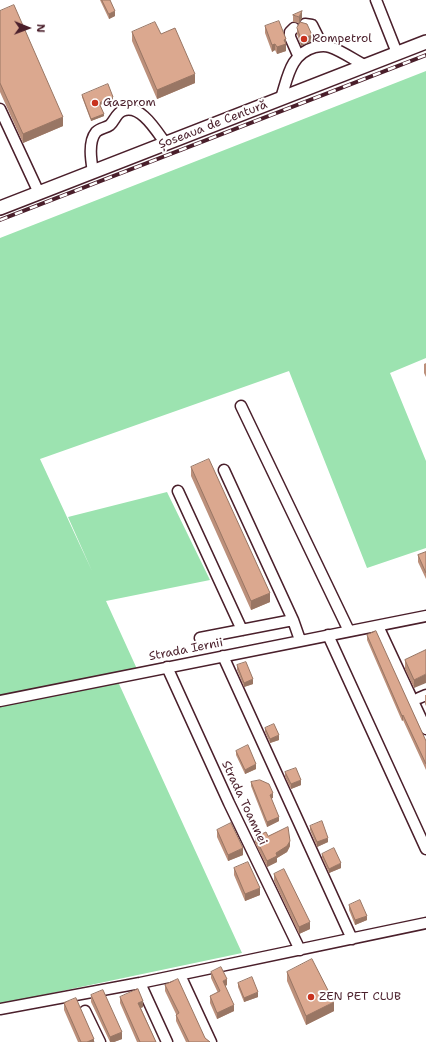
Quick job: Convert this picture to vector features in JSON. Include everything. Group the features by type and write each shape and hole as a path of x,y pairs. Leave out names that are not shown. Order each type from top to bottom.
{"main road":[{"name":"Șoseaua de Centură","path":"0,208 426,42"}],"street":[{"path":"376,0 397,53"},
{"path":"305,24 312,25 322,45"},
{"path":"294,28 290,32 290,37 298,55"},
{"path":"281,98 298,55 310,49 322,45 330,47 366,66"},
{"path":"0,109 39,193"},
{"path":"93,172 91,157 94,137 97,132 110,124 121,111 127,109 134,110 150,124 166,144"},
{"path":"241,406 349,631"},
{"path":"224,470 293,620 300,640"},
{"path":"178,491 242,630"},
{"name":"Strada Iernii","path":"0,701 426,616"},
{"path":"200,638 293,620"},
{"path":"378,626 426,729"},
{"path":"328,635 426,849"},
{"path":"223,656 352,939"},
{"name":"Strada Toamnei","path":"167,667 229,803 300,950"},
{"path":"0,1009 180,975 426,923"},
{"path":"180,975 211,1042"},
{"path":"140,983 168,1042"},
{"path":"85,1011 100,1042"}],"green space":[{"path":"426,71 426,358 390,373 426,461 426,548 367,568 289,371 40,459 92,571 68,517 167,492 210,580 106,601 137,669 114,673 242,953 0,1004 0,238"}],"building":[{"path":"102,0 110,0 115,11 109,14"},
{"path":"14,5 63,117 23,134 0,83 0,11"},
{"path":"302,11 299,17 293,15"},
{"path":"279,21 286,39 284,40 286,44 277,47 275,44 272,45 265,26"},
{"path":"155,22 161,34 175,28 195,74 157,90 132,32"},
{"path":"300,22 307,24 312,35 301,39 297,28"},
{"name":"Gazprom","path":"108,84 113,97 99,103 104,114 91,119 82,95"},
{"path":"209,459 270,593 251,601 191,467"},
{"path":"426,552 426,573 418,555"},
{"path":"376,631 426,741 426,764 403,715 402,716 367,635"},
{"path":"426,650 426,674 414,680 405,660"},
{"path":"246,662 253,679 244,683 237,665"},
{"path":"274,724 279,735 270,739 265,728"},
{"path":"248,745 256,764 245,770 236,751"},
{"path":"296,768 301,780 291,784 285,772"},
{"path":"260,780 269,784 273,793 270,795 279,817 267,822 251,782"},
{"path":"322,821 328,838 317,842 310,826"},
{"path":"231,823 243,848 228,855 217,830"},
{"path":"288,827 290,841 287,846 276,853 277,856 267,861 255,837 266,832 268,836"},
{"path":"334,848 341,863 329,869 322,854"},
{"path":"248,862 260,888 245,894 234,868"},
{"path":"284,869 310,922 299,927 274,874"},
{"path":"360,900 367,916 355,920 349,905"},
{"name":"ZEN PET CLUB","path":"312,959 334,1002 306,1016 287,972"},
{"path":"221,967 227,979 223,981 234,1005 217,1013 210,996 220,991 211,972"},
{"path":"252,977 258,992 244,998 238,983"},
{"path":"178,979 205,1038 210,1042 189,1042 176,1015 179,1013 165,985"},
{"path":"138,989 143,1001 138,1003 156,1042 140,1042 120,997"},
{"path":"103,990 122,1032 110,1037 91,995"},
{"path":"76,998 94,1039 87,1042 81,1042 64,1003"}],"railway":[{"path":"0,220 426,55"}],"place":[{"name":"Rompetrol","path":"304,39"},
{"name":"Gazprom","path":"95,103"},
{"name":"ZEN PET CLUB","path":"311,997"}]}
